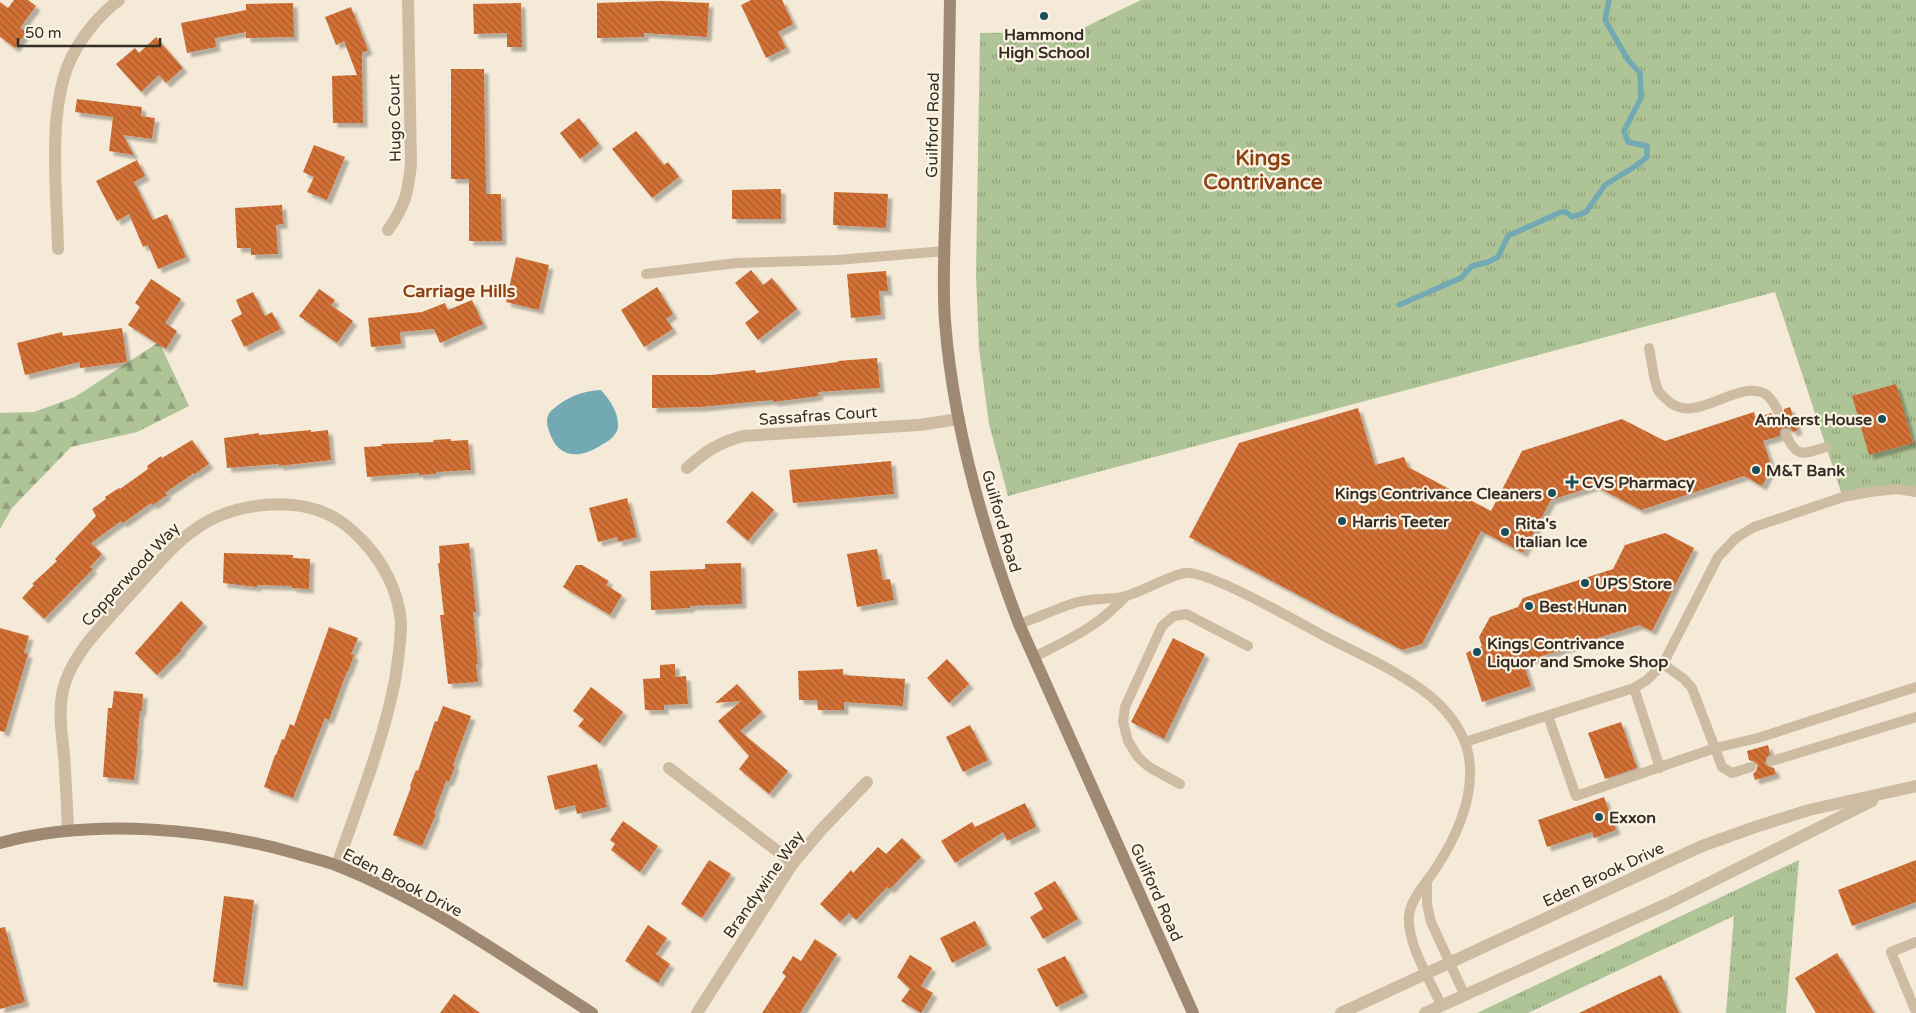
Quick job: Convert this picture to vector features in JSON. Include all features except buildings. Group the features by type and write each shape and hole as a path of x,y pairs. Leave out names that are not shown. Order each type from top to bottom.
{"street":[{"path":"58,249 56,136 58,107 64,76 76,49 93,26 119,0"},
{"name":"Hugo Court","path":"388,230 401,211 408,189 411,164 408,0"},
{"name":"Guilford Road","path":"950,0 945,320 950,371 975,488 998,568 1019,624 1193,1013"},
{"name":"Sassafras Court","path":"688,468 707,450 723,442 743,436 919,425 959,419"},
{"name":"Copperwood Way","path":"68,831 60,714 63,690 69,674 80,655 96,632 177,544 196,529 218,515 239,509 263,504 290,505 315,510 335,517 369,547 385,570 396,596 401,622 398,661 390,706 337,865"},
{"path":"669,768 793,863"},
{"name":"Brandywine Way","path":"697,1013 793,863 822,829 867,782"},
{"name":"Eden Brook Drive","path":"1341,1013 1702,846 1809,810 1916,786"},
{"name":"Eden Brook Drive","path":"1425,1013 1669,903 1889,792"},
{"name":"Eden Brook Drive","path":"0,843 68,831 156,830 219,835 279,848 337,865 437,914 592,1013"}],"lane":[{"path":"646,274 737,263 837,260 945,251"},
{"path":"1649,348 1658,390 1670,404 1682,408 1697,408 1743,392 1755,391 1765,394 1778,411"},
{"path":"1786,434 1791,447 1798,453 1807,453 1826,447"},
{"path":"1465,742 1634,688 1647,680 1663,664 1718,557 1736,538 1754,527 1843,498 1870,492 1897,489 1916,492"},
{"path":"1019,624 1077,602 1096,598 1125,596 1186,573 1198,574 1210,578 1394,672 1439,703 1454,720 1465,742 1470,766 1469,796 1449,846 1415,900 1409,915 1416,949 1441,1005"},
{"path":"1034,657 1086,631 1108,615 1125,596"},
{"path":"1180,784 1149,767 1138,757 1128,741 1123,722 1124,707 1162,626 1174,616 1186,614 1248,646"},
{"path":"1663,664 1684,679 1692,688 1722,767 1732,773 1751,767"},
{"path":"1548,716 1576,796 1716,748 1758,738 1916,687"},
{"path":"1634,688 1660,768"},
{"path":"1772,761 1916,717"},
{"path":"1427,882 1427,904 1431,922 1464,996"},
{"path":"1916,942 1891,952 1916,1012"}],"green space":[{"path":"1141,0 1916,0 1916,491 1843,498 1775,292 1008,496 989,424 979,349 976,275 980,33 1075,32"},
{"path":"159,342 189,406 137,432 71,447 12,508 0,529 0,413 34,412 75,397"},
{"path":"1799,860 1786,1013 1726,1013 1734,916 1528,1013 1477,1013"}],"water":[{"path":"601,390 611,402 615,412 618,422 616,433 608,441 587,452 571,454 564,452 553,441 549,431 547,422 549,414 569,398 581,393"}],"waterway":[{"path":"1399,305 1461,278 1472,266 1498,257 1508,236 1561,212 1566,212 1572,217 1586,212 1605,185 1647,157 1647,146 1628,142 1624,131 1641,98 1640,73 1628,60 1605,20 1609,0"}],"place":[{"name":"Hammond High School","path":"1044,16"},
{"name":"Amherst House","path":"1882,419"},
{"name":"M&T Bank","path":"1756,470"},
{"name":"CVS Pharmacy","path":"1572,482"},
{"name":"Kings Contrivance Cleaners","path":"1552,493"},
{"name":"Harris Teeter","path":"1342,521"},
{"name":"Rita's Italian Ice","path":"1505,532"},
{"name":"UPS Store","path":"1585,583"},
{"name":"Best Hunan","path":"1529,606"},
{"name":"Kings Contrivance Liquor and Smoke Shop","path":"1477,652"},
{"name":"Exxon","path":"1599,817"}],"district":[{"name":"Kings Contrivance","path":"1263,170"},
{"name":"Carriage Hills","path":"459,291"}]}
